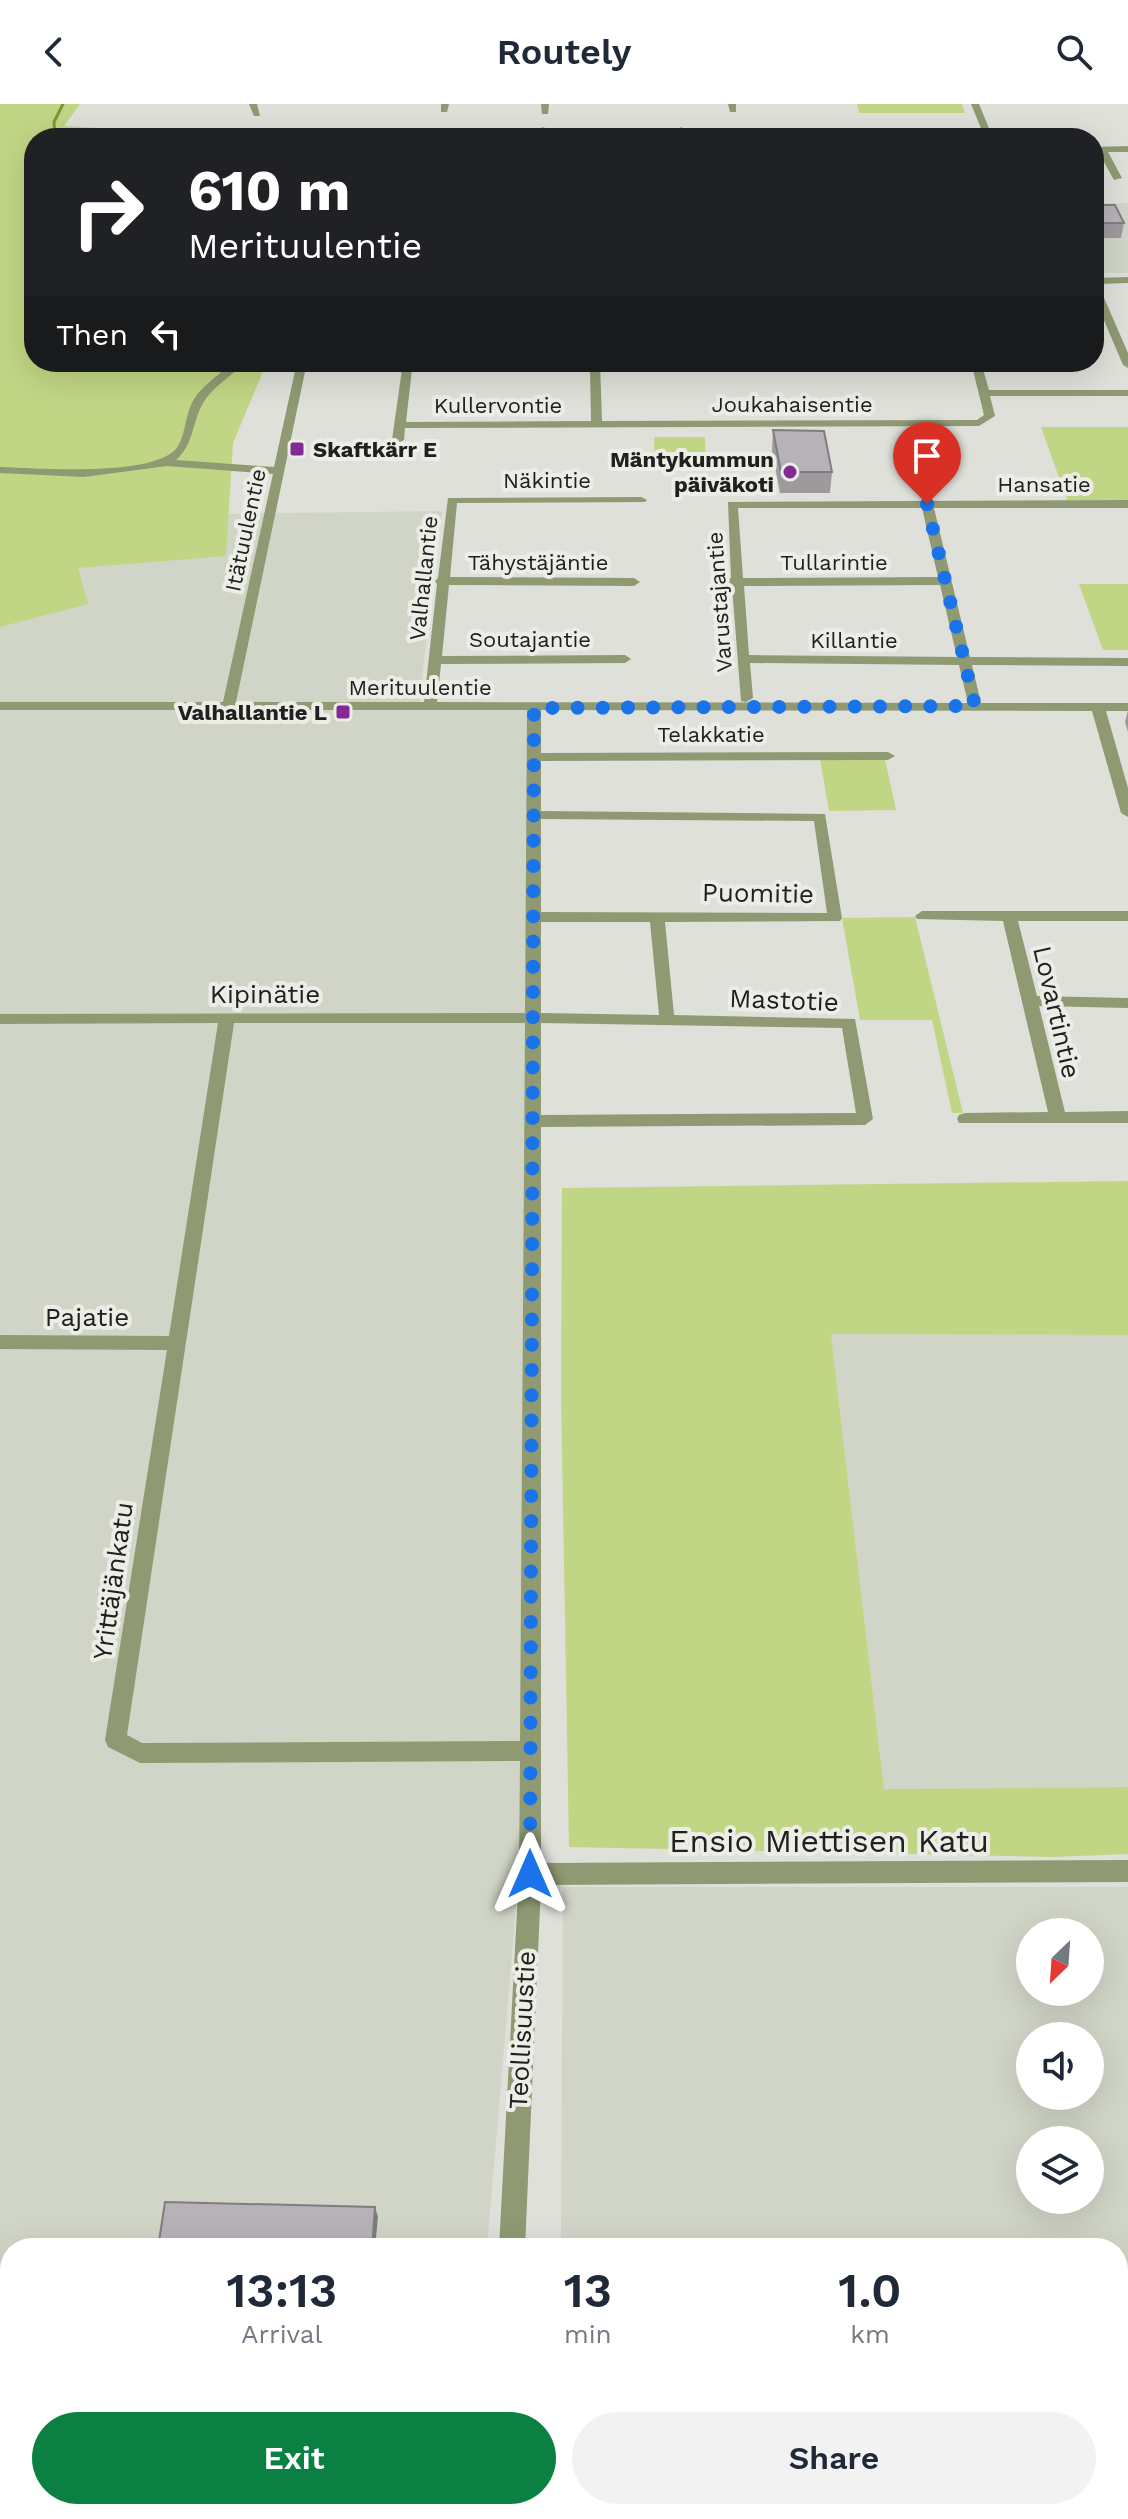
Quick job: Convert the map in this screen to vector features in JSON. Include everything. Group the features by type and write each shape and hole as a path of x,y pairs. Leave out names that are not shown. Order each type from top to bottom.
{"street":[{"path":"975,104 985,128"},
{"path":"1104,150 1128,149"},
{"path":"1104,159 1117,178"},
{"path":"1104,282 1128,280"},
{"path":"1104,307 1128,365"},
{"path":"167,463 183,448 197,404 228,372"},
{"name":"Itätuulentie","path":"229,706 300,372"},
{"name":"Kullervontie","path":"398,440 406,372"},
{"path":"595,372 597,424"},
{"name":"Joukahaisentie","path":"597,424 979,423 990,416 979,372"},
{"path":"984,393 1128,393"},
{"name":"Kullervontie","path":"400,425 597,424"},
{"path":"0,470 84,474 167,463 278,471"},
{"name":"Näkintie","path":"452,500 641,500"},
{"name":"Valhallantie","path":"430,708 441,581 452,500"},
{"name":"Hansatie","path":"732,504 1128,504"},
{"name":"Varustajantie","path":"732,504 746,698"},
{"path":"927,504 975,706"},
{"name":"Tähystäjäntie","path":"441,581 634,582"},
{"name":"Tullarintie","path":"723,582 945,581"},
{"name":"Soutajantie","path":"435,660 625,659"},
{"name":"Killantie","path":"743,659 1128,662"},
{"name":"Merituulentie","path":"0,706 1128,707"},
{"path":"1098,707 1128,813"},
{"name":"Teollisuustie","path":"512,2238 530,1874 534,708"},
{"name":"Telakkatie","path":"534,757 888,756"},
{"name":"Puomitie","path":"532,917 835,918 820,817 533,815"},
{"path":"657,916 667,1021"},
{"path":"922,916 1128,916"},
{"name":"Lovartintie","path":"1010,917 1058,1118"},
{"path":"1031,1001 1128,1003"},
{"name":"Yrittäjänkatu","path":"227,1018 116,1740 140,1753 530,1751"},
{"name":"Kipinätie","path":"0,1019 531,1019"},
{"name":"Mastotie","path":"531,1019 849,1023 865,1119 533,1121"},
{"path":"965,1119 1128,1117"},
{"name":"Pajatie","path":"0,1342 175,1343"},
{"name":"Ensio Miettisen Katu","path":"530,1874 1128,1871"}],"shaded area":[{"path":"1104,203 1128,203 1128,273 1104,273"},
{"path":"442,511 419,702 0,702 0,517"},
{"path":"533,709 520,1860 488,2238 0,2238 0,710"},
{"path":"831,1334 1128,1335 1128,1787 884,1789"},
{"path":"563,1887 1128,1887 1128,2238 561,2238"}],"green space":[{"path":"0,104 80,104 64,126 98,128 24,128 24,372 263,372 233,443 226,556 78,568 88,604 0,627"},
{"path":"857,104 962,104 965,113 859,113"},
{"path":"1041,427 1128,427 1128,500 1067,500"},
{"path":"654,437 705,437 706,469 655,468"},
{"path":"1079,584 1128,584 1128,650 1103,650"},
{"path":"820,759 885,759 896,810 829,811"},
{"path":"915,917 963,1113 952,1113 932,1020 860,1020 842,918"},
{"path":"1128,1181 1128,1335 831,1334 884,1789 1128,1787 1128,1854 1054,1857 569,1847 561,1394 562,1188"}],"building":[{"path":"1104,205 1115,205 1124,223 1104,223"},
{"path":"773,430 824,431 832,472 781,472"},
{"path":"165,2202 375,2207 373,2238 160,2238"}],"waterway":[{"path":"54,128 63,104"}],"place":[{"name":"Skaftkärr E","path":"297,449"},
{"name":"Mäntykummun päiväkoti","path":"790,472"},
{"name":"Valhallantie L","path":"343,712"}],"route":[{"path":"530,1874 534,708 975,706 927,504"}]}
